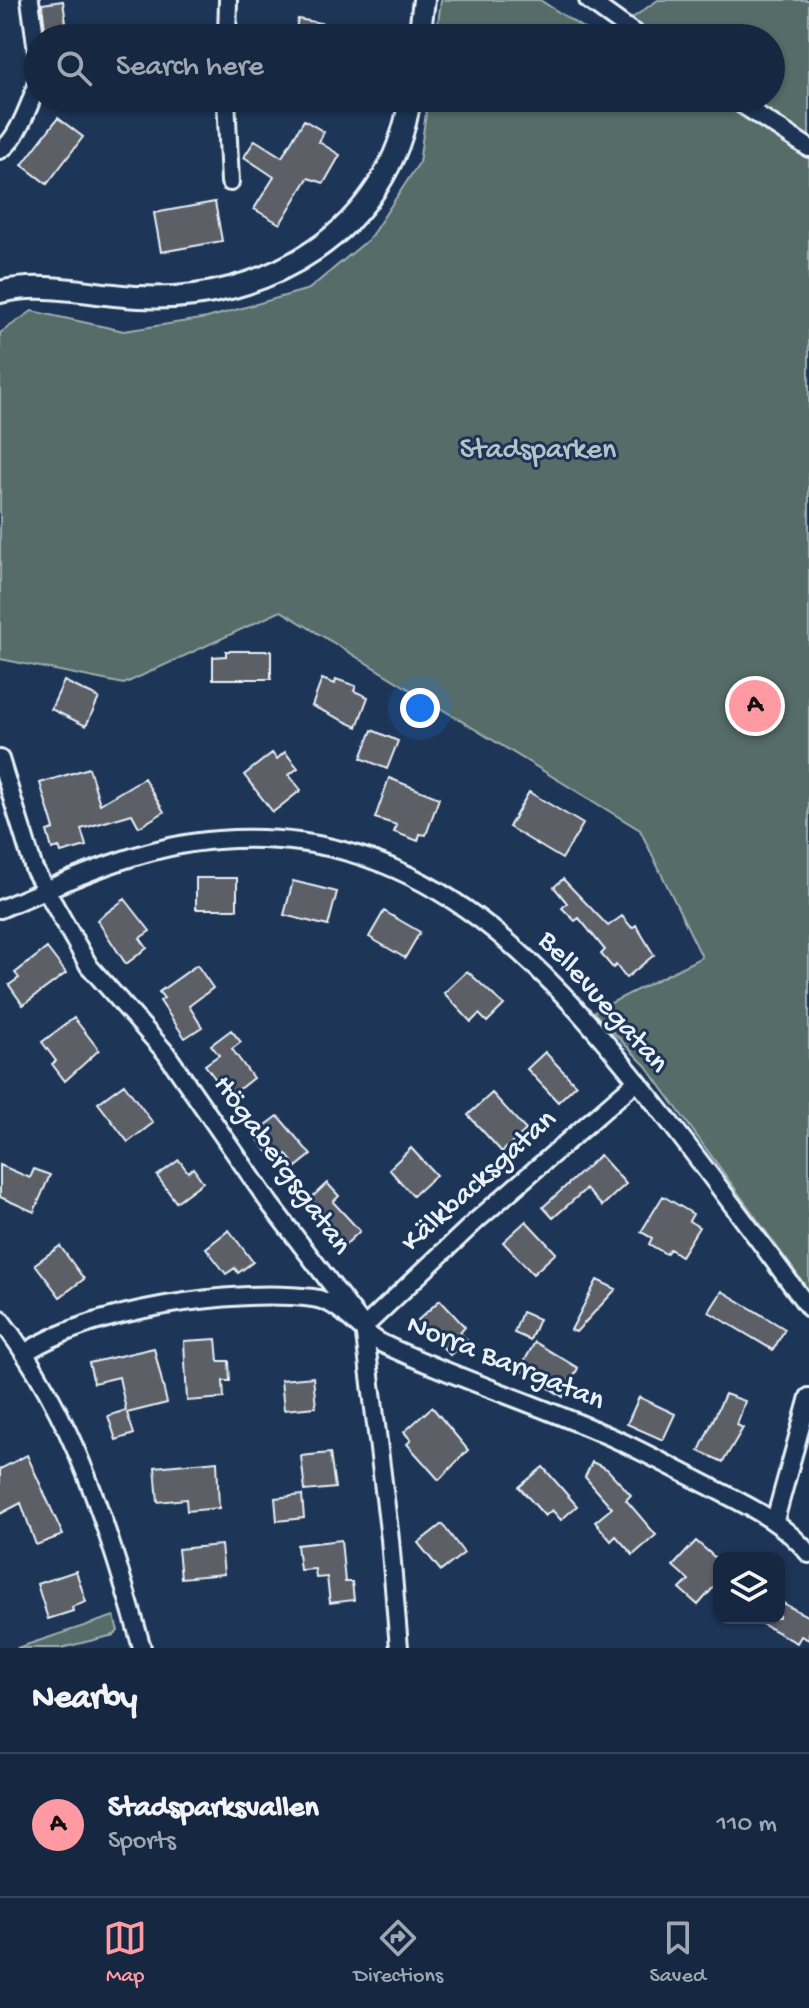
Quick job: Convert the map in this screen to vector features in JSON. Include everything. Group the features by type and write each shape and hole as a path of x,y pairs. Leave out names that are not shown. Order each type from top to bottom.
{"street":[{"path":"30,0 33,24"},
{"path":"227,24 228,0"},
{"path":"421,24 424,0"},
{"path":"598,2 624,24"},
{"path":"0,150 6,147 26,112"},
{"path":"227,112 230,182"},
{"path":"0,292 53,288 141,297 199,295 257,282 297,264 338,232 366,203 390,162 409,112"},
{"path":"754,112 809,148"},
{"name":"Högabergsgatan","path":"0,759 34,869 89,966 166,1053 270,1204 364,1327"},
{"name":"Bellevuegatan","path":"0,909 169,847 216,840 303,841 353,853 397,870 453,900 544,971 637,1081 809,1308"},
{"name":"Kälkbacksgatan","path":"364,1327 476,1221 637,1081"},
{"name":"Norra Barrgatan","path":"26,1352 55,1334 106,1316 197,1302 315,1298 331,1304 364,1327 379,1342 623,1442 775,1520 809,1554"},
{"path":"0,1319 26,1352 59,1409 108,1528 142,1648"},
{"path":"364,1327 390,1539 399,1648"},
{"path":"775,1520 809,1397"}],"green space":[{"path":"441,0 540,0 577,24 438,24"},
{"name":"Stadsparken","path":"658,0 809,0 809,1291 646,1066 593,1012 702,957 640,830 281,611 124,684 0,659 0,333 32,311 124,331 207,318 309,289 369,239 419,163 426,112 785,112 785,24 624,24"},
{"path":"114,1616 118,1631 114,1635 61,1648 17,1648"}],"building":[{"path":"63,1 66,24 44,24 42,4"},
{"path":"298,19 326,24 297,24"},
{"path":"58,118 83,137 47,184 22,165"},
{"path":"304,120 324,132 319,142 340,155 324,183 308,178 280,224 254,209 274,177 244,157 255,140 282,157"},
{"path":"215,202 222,241 161,252 154,213"},
{"path":"226,651 271,651 271,679 213,679 213,657 226,656"},
{"path":"322,679 335,684 336,679 356,686 354,691 368,697 357,727 312,706"},
{"path":"64,681 99,698 86,726 51,709"},
{"path":"372,730 398,741 387,769 361,758"},
{"path":"285,752 298,768 289,775 301,790 273,812 244,775 272,753 277,759"},
{"path":"89,768 100,804 144,778 164,812 139,827 132,814 81,829 86,846 61,853 59,847 52,849 47,831 54,829 40,783"},
{"path":"389,778 439,798 426,835 420,834 418,841 394,832 397,825 375,818"},
{"path":"529,792 583,824 562,859 509,827"},
{"path":"196,878 237,878 237,909 196,909"},
{"path":"563,879 608,926 622,916 632,928 636,925 654,955 626,978 616,965 613,968 601,954 605,950 579,918 575,921 562,908 567,903 554,887"},
{"path":"293,881 337,892 328,926 284,915"},
{"path":"125,899 150,931 140,938 147,948 126,964 97,920"},
{"path":"384,911 420,932 405,958 369,937"},
{"path":"47,948 66,973 23,1005 9,985 19,978 15,973"},
{"path":"197,965 213,988 189,1006 202,1027 185,1038 160,1001 164,998 159,992"},
{"path":"467,971 504,1005 487,1022 479,1014 471,1022 444,993"},
{"path":"74,1018 99,1050 65,1081 52,1064 56,1061 42,1042"},
{"path":"231,1030 241,1042 232,1049 253,1078 229,1097 205,1065 219,1055 211,1045"},
{"path":"545,1052 576,1085 558,1102 527,1069"},
{"path":"124,1084 153,1123 128,1142 98,1103"},
{"path":"492,1093 526,1130 502,1152 468,1115"},
{"path":"278,1116 311,1155 296,1167 286,1154 275,1162 254,1134"},
{"path":"411,1148 436,1175 413,1196 389,1169"},
{"path":"600,1155 626,1184 602,1206 586,1189 553,1218 543,1207"},
{"path":"179,1160 188,1172 193,1168 203,1182 176,1202 157,1176"},
{"path":"0,1165 30,1178 34,1169 50,1175 34,1212 0,1197"},
{"path":"327,1183 339,1196 333,1202 360,1231 343,1247 315,1217 321,1211 310,1199"},
{"path":"663,1196 693,1214 689,1221 699,1227 681,1256 670,1249 666,1254 649,1244 652,1238 641,1232"},
{"path":"526,1221 556,1253 533,1274 503,1242"},
{"path":"229,1230 253,1262 238,1273 235,1268 226,1274 206,1248"},
{"path":"60,1246 84,1279 60,1297 35,1264"},
{"path":"597,1280 616,1289 576,1332 571,1330"},
{"path":"722,1291 785,1329 773,1350 709,1312"},
{"path":"440,1300 465,1327 460,1333 467,1340 450,1355 418,1320"},
{"path":"522,1312 539,1319 530,1340 514,1333"},
{"path":"216,1339 218,1361 229,1361 230,1381 223,1381 224,1398 187,1401 184,1341"},
{"path":"535,1342 578,1368 563,1397 520,1369"},
{"path":"154,1348 167,1403 127,1413 134,1434 116,1440 108,1416 126,1410 119,1377 94,1383 89,1363"},
{"path":"313,1377 316,1407 284,1410 281,1380"},
{"path":"725,1394 745,1401 737,1425 743,1428 723,1462 699,1451"},
{"path":"639,1397 675,1414 663,1440 627,1424"},
{"path":"432,1407 468,1450 439,1480 407,1444 411,1440 404,1432"},
{"path":"330,1453 335,1488 305,1491 301,1456"},
{"path":"27,1455 63,1535 36,1545 21,1503 0,1514 0,1469"},
{"path":"217,1461 219,1508 187,1511 186,1499 158,1502 155,1467"},
{"path":"592,1462 607,1469 631,1495 626,1500 656,1535 633,1555 616,1536 611,1541 595,1522 612,1508 585,1477"},
{"path":"543,1467 577,1506 561,1520 552,1510 545,1516 519,1487"},
{"path":"302,1495 304,1518 277,1521 275,1498"},
{"path":"442,1524 464,1553 441,1571 418,1543"},
{"path":"341,1540 345,1582 352,1582 354,1600 330,1603 327,1577 316,1578 315,1569 300,1570 297,1545"},
{"path":"696,1541 713,1556 713,1588 698,1605 680,1589 689,1580 673,1566"},
{"path":"221,1545 224,1574 181,1578 178,1549"},
{"path":"76,1571 86,1602 72,1607 73,1611 48,1619 37,1584"},
{"path":"785,1604 809,1617 809,1640 801,1636 797,1643 762,1624 785,1624"}],"place":[{"name":"Stadsparksvallen","path":"755,706"}]}
